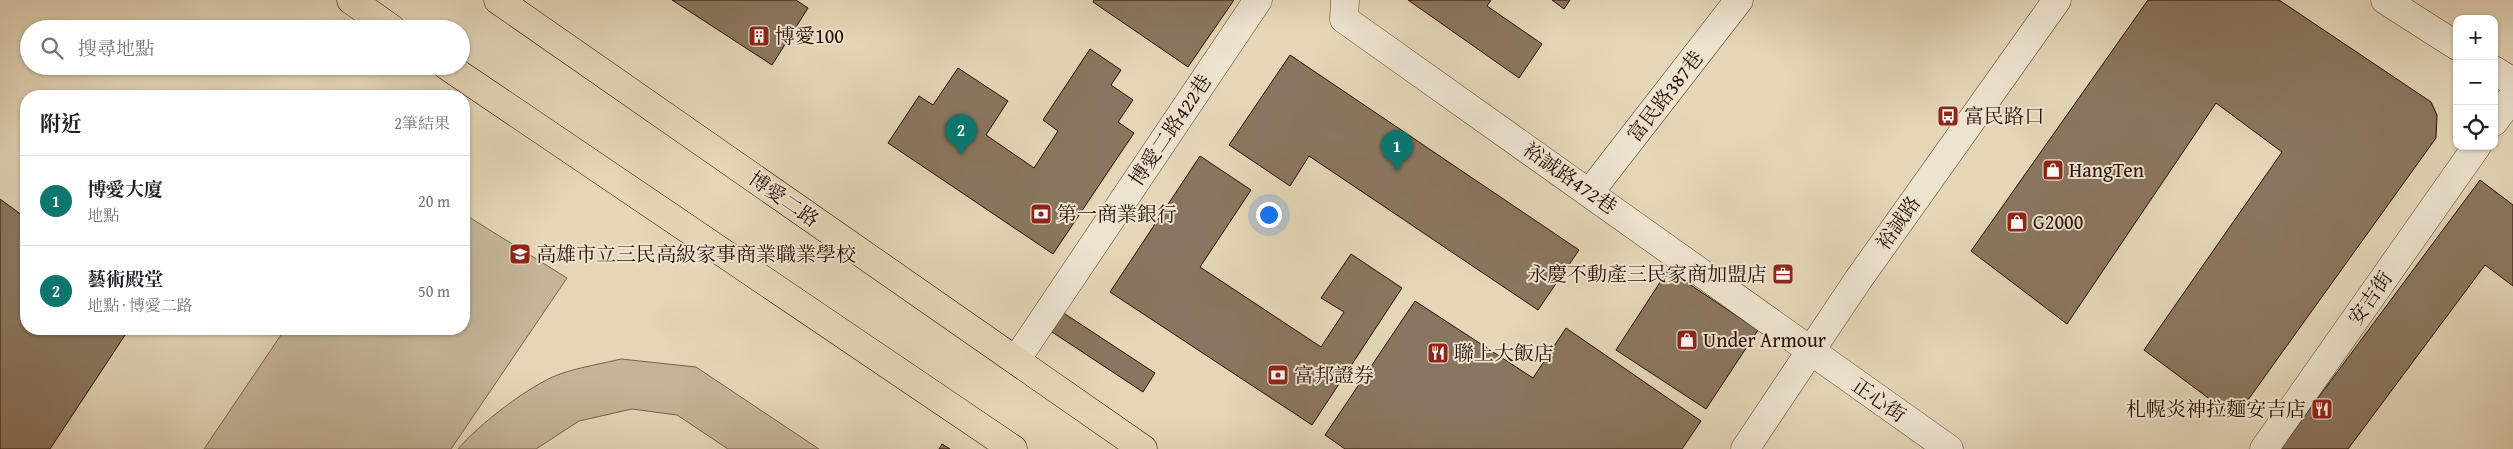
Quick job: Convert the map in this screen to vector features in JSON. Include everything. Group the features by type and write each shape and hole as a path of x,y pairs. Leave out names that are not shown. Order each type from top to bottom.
{"main road":[{"path":"351,0 379,20"},
{"name":"博愛二路","path":"498,0 1143,449"},
{"path":"460,75 1013,449"}],"street":[{"name":"博愛二路422巷","path":"1016,360 1258,0"},
{"name":"裕誠路472巷","path":"1345,0 1344,19 1810,350"},
{"name":"富民路387巷","path":"1590,192 1739,0"},
{"name":"裕誠路","path":"1744,449 1810,350 2057,0"},
{"path":"2385,0 2453,43"},
{"path":"2498,73 2513,82"},
{"path":"2498,117 2513,96"},
{"name":"安吉街","path":"2264,449 2474,150"},
{"name":"正心街","path":"1810,350 1949,449"}],"shaded area":[{"path":"470,218 567,278 451,449 204,449 281,335 470,335"},
{"path":"621,359 696,367 819,449 728,449 677,415 632,409 579,421 536,449 458,449 491,417 548,379 575,369"}],"building":[{"name":"博愛100","path":"672,0 796,0 808,8 772,65"},
{"path":"1094,0 1234,0 1188,67 1093,2"},
{"path":"1408,0 1491,0 1487,6 1542,44 1519,78"},
{"path":"1552,0 1570,0 1564,9"},
{"path":"2148,0 2279,0 2431,102 2437,115 2436,138 2235,418 2144,350 2282,152 2216,103 2067,324 1971,251"},
{"path":"1090,49 1121,70 1111,85 1133,100 1118,122 1134,133 1053,254 888,143 919,96 933,105 958,68 1008,101 986,135 1034,168 1058,131 1043,120"},
{"path":"1290,55 1579,250 1538,310 1309,156 1290,186 1229,145"},
{"path":"1200,156 1251,190 1200,267 1321,347 1344,312 1321,298 1351,254 1402,288 1312,425 1110,292"},
{"path":"2480,180 2513,205 2513,286 2485,265 2348,449 2280,449"},
{"path":"0,199 20,214 20,335 125,335 50,449 0,449"},
{"name":"Under Armour","path":"1668,270 1758,330 1706,409 1616,350"},
{"name":"聯上大飯店","path":"1415,301 1533,378 1566,328 1701,421 1682,449 1345,449 1325,435"},
{"path":"1062,312 1155,373 1143,392 1049,330"},
{"path":"942,444 950,449 939,449"}],"place":[{"name":"博愛100","path":"759,36"},
{"name":"富民路口","path":"1948,116"},
{"name":"藝術殿堂","path":"961,155"},
{"name":"HangTen","path":"2053,170"},
{"name":"博愛大廈","path":"1397,171"},
{"name":"第一商業銀行","path":"1041,214"},
{"name":"G2000","path":"2017,222"},
{"name":"高雄市立三民高級家事商業職業學校","path":"520,254"},
{"name":"永慶不動產三民家商加盟店","path":"1783,274"},
{"name":"Under Armour","path":"1687,340"},
{"name":"聯上大飯店","path":"1438,353"},
{"name":"富邦證券","path":"1278,375"},
{"name":"札幌炎神拉麵安吉店","path":"2322,409"}]}
